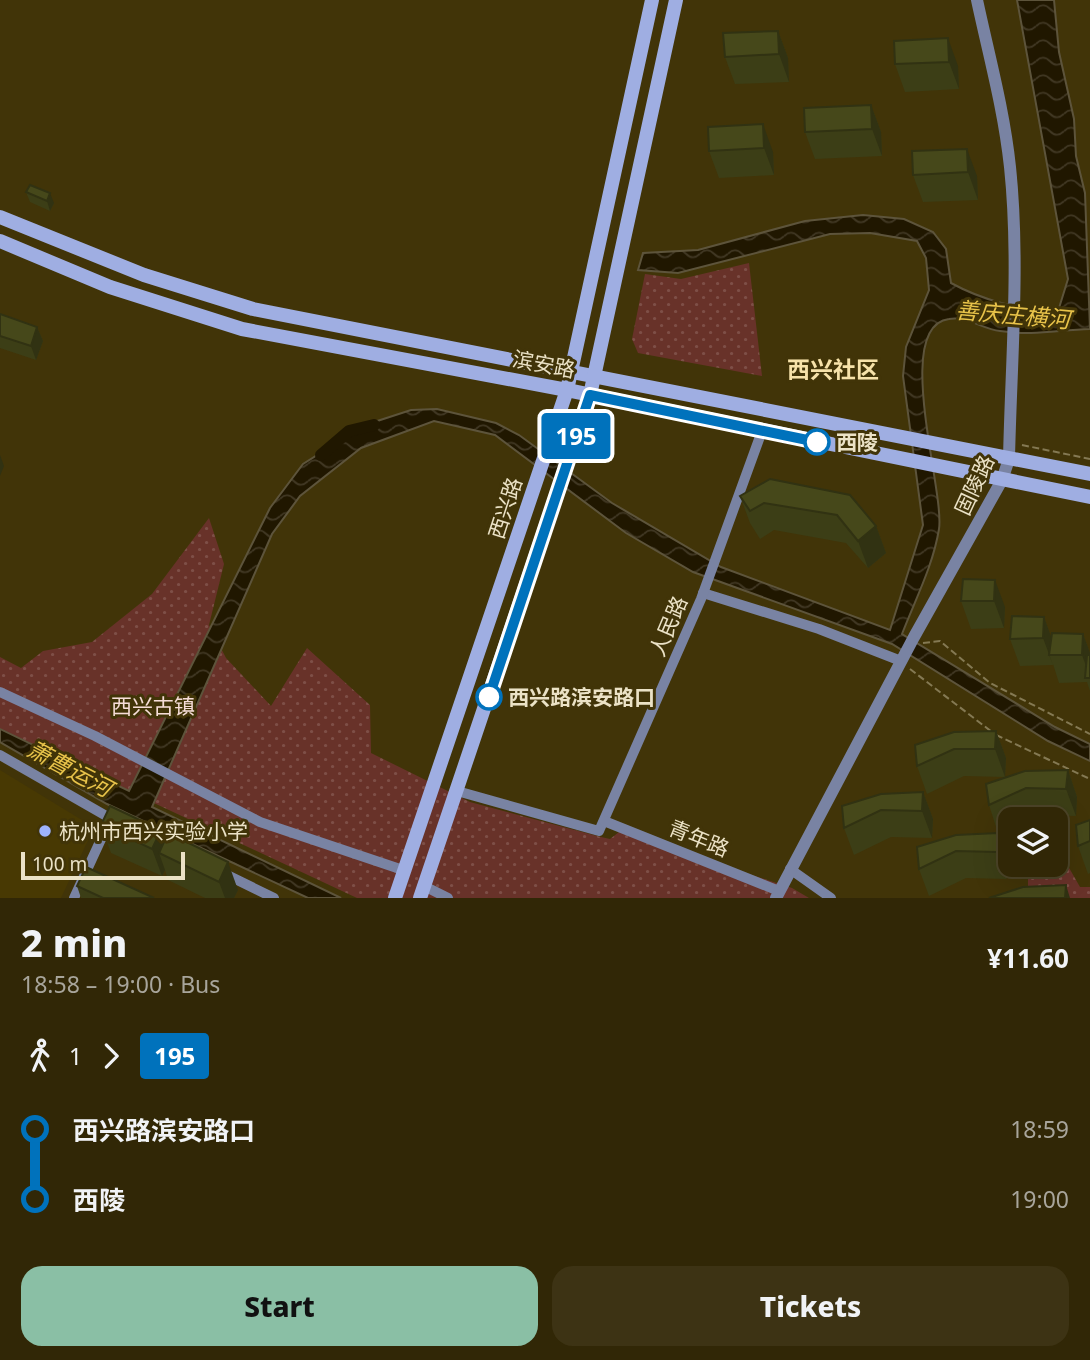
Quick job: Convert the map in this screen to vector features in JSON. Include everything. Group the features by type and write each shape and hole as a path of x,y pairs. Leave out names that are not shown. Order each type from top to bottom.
{"main road":[{"name":"西兴路","path":"395,898 567,390 652,0"},
{"path":"422,892 590,395 676,0"},
{"name":"滨安路","path":"0,217 144,275 253,309 1090,474"},
{"name":"滨安路","path":"0,241 110,287 242,328 567,390 1090,498"}],"street":[{"name":"固陵路","path":"777,894 914,637 1002,480 1009,458 1012,355 1010,169 1003,110 977,0"},
{"name":"人民路","path":"457,791 599,831 703,593 762,431"},
{"path":"703,593 819,629 901,662"},
{"path":"0,692 95,736 260,822 403,870"},
{"path":"0,755 123,825"},
{"path":"74,898 110,819"},
{"name":"青年路","path":"604,821 777,894"},
{"path":"211,868 274,898"},
{"path":"790,869 831,898"},
{"path":"422,892 447,898"}],"path":[{"path":"1009,443 1090,459"},
{"path":"914,637 920,643 940,641 990,683 1090,734"},
{"path":"901,662 995,734 1090,779"}],"shaded area":[{"name":"杭州市西兴实验小学","path":"0,770 90,825 90,836 61,898 0,898"}],"green space":[{"path":"749,263 762,376 638,353 632,339 645,274 681,279"},
{"name":"西兴古镇","path":"209,518 224,564 209,625 226,658 271,706 307,648 370,705 371,753 470,802 610,839 619,832 792,888 809,898 357,898 0,731 0,657 21,668 43,651 92,642 152,594"},
{"path":"1068,866 1080,887 1090,887 1090,898 1028,898 1028,877 1068,877"}],"water":[{"path":"1017,0 1054,0 1059,52 1074,119 1076,156 1085,193 1090,329 1012,332 993,330 956,319 949,319 932,328 924,349 922,379 939,509 939,529 928,570 902,634 1055,727 1090,744 1090,761 1048,741 892,644 693,572 626,533 495,435 434,421 361,448 300,496 272,534 152,807 341,898 308,898 107,804 0,742 0,729 129,791 270,508 303,464 365,425 411,410 437,409 496,423 519,435 612,503 721,567 890,630 923,525 903,376 906,347 929,290 926,258 917,241 870,233 830,234 678,273 638,270 643,253 698,250 805,221 863,215 904,219 933,232 946,249 951,283 963,289 987,299 1024,308 1051,312 1059,308 1068,279"}],"building":[{"path":"778,31 779,54 725,57 723,33"},
{"path":"948,38 949,62 895,64 894,41"},
{"path":"871,105 872,129 805,132 804,108"},
{"path":"763,124 764,148 709,151 708,127"},
{"path":"967,149 968,172 913,175 912,151"},
{"path":"30,185 50,193 47,201 26,192"},
{"path":"0,314 37,327 31,346 0,336"},
{"path":"770,479 850,495 876,526 858,541 837,515 764,503 750,511 740,496"},
{"path":"963,579 995,580 994,601 961,601"},
{"path":"1012,616 1044,617 1043,638 1010,639"},
{"path":"1052,633 1083,634 1082,655 1049,655"},
{"path":"1087,655 1090,655 1090,678 1085,678"},
{"path":"996,731 995,749 954,749 917,766 915,745 954,732"},
{"path":"1068,770 1066,789 1026,788 989,805 986,784 1025,771"},
{"path":"923,792 922,811 881,810 844,828 842,806 881,794"},
{"path":"110,806 161,830 152,849 101,825"},
{"path":"1090,820 1090,841 1078,846 1076,825"},
{"path":"168,833 228,862 219,882 159,853"},
{"path":"998,833 997,852 956,851 919,869 917,847 956,835"},
{"path":"86,867 154,898 103,898 77,886"},
{"path":"1066,885 1065,898 989,898 1023,887"}],"waterway":[{"path":"321,455 349,431 374,425"}],"bus line":[{"name":"195","path":"489,697 590,395 817,442"}],"place":[{"name":"西陵","path":"817,442"},
{"name":"西兴路滨安路口","path":"489,697"},
{"name":"杭州市西兴实验小学","path":"45,831"}],"district":[{"name":"西兴社区","path":"833,369"}],"water label":[{"name":"善庆庄横河","path":"1013,314"},
{"name":"萧曹运河","path":"70,768"}]}
